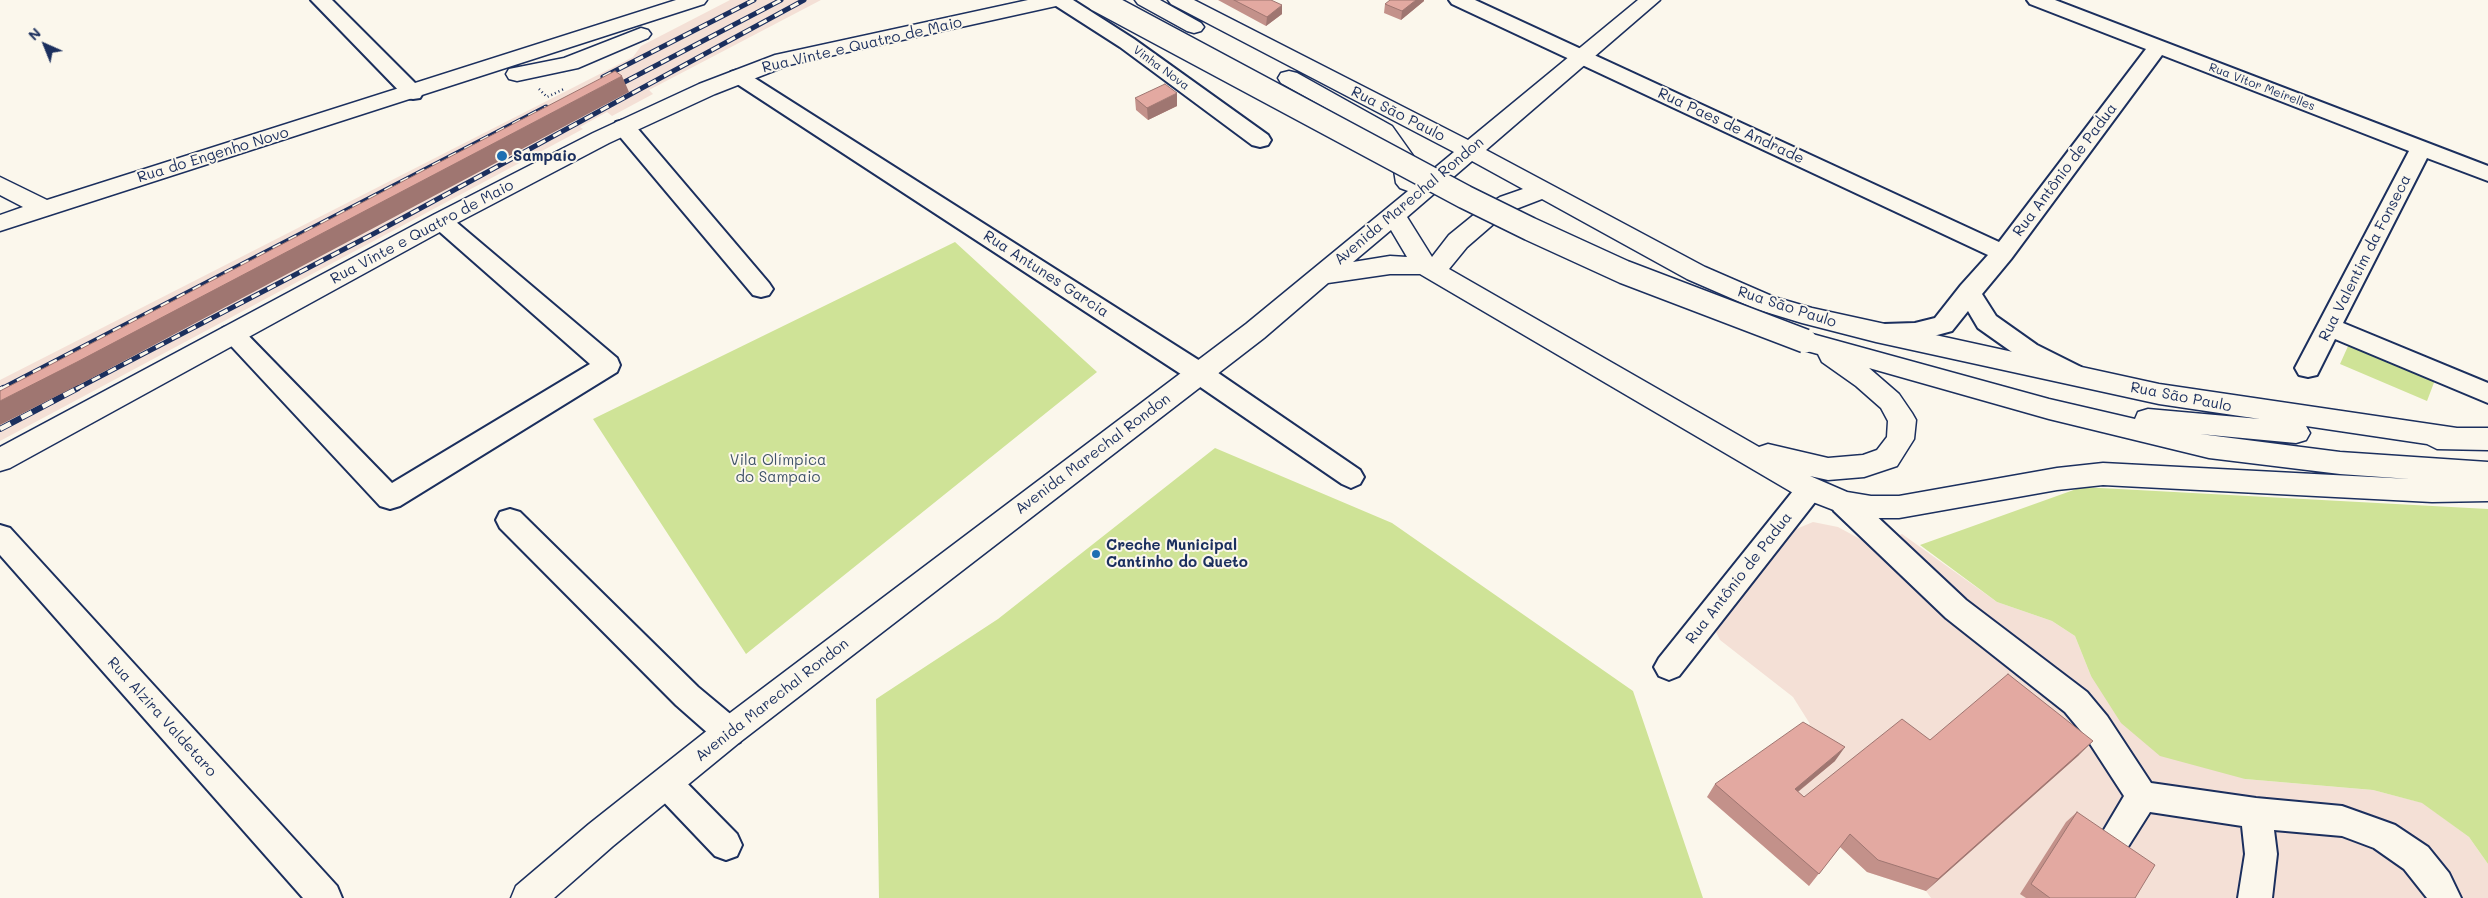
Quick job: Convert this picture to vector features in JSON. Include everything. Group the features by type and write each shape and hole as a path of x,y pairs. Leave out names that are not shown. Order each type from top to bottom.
{"main road":[{"name":"Rua do Engenho Novo","path":"0,223 697,0"},
{"name":"Rua do Engenho Novo","path":"420,90 521,74 570,63 630,40 705,0"},
{"name":"Rua Vinte e Quatro de Maio","path":"0,460 441,221 624,127 738,76 783,60 1010,5 1058,0"},
{"path":"1098,0 1456,192 1530,229 1632,275 1809,342 2049,409 2163,437 2238,452 2340,464 2488,473"},
{"path":"1145,0 1358,115 1384,131 1403,157 1409,187 1398,211 1430,269"},
{"name":"Rua São Paulo","path":"1178,0 1470,151 1696,273 1735,291 1811,317 1876,333 2204,402 2456,438"},
{"name":"Avenida Marechal Rondon","path":"528,898 600,835 729,732 1255,331 1650,0"},
{"path":"0,184 44,208"},
{"path":"1430,269 1458,241 1489,215 1516,199 1543,190"},
{"path":"1319,276 1390,265 1430,269 1721,439 1810,489 1844,503 1871,507 1899,506 1932,502 2047,480 2103,474 2432,491 2488,490"},
{"path":"1721,439 1781,460 1828,469 1864,466 1887,458 1900,439 1902,420 1890,401 1865,379 1809,342"},
{"path":"2049,409 2325,435 2488,439"}],"street":[{"path":"321,0 420,90"},
{"name":"Rua Paes de Andrade","path":"1459,0 2003,253"},
{"name":"Rua Vitor Meirelles","path":"2037,0 2488,174"},
{"name":"Rua Antônio de Padua","path":"1876,333 1915,332 1943,325 2003,253 2158,47"},
{"name":"Rua Antunes Garcia","path":"738,76 1199,373 1351,477"},
{"path":"624,127 761,289"},
{"name":"Rua Valentim da Fonseca","path":"2308,368 2421,149"},
{"path":"232,334 390,498 608,365 441,221"},
{"path":"1970,291 1987,322 2028,351 2072,374"},
{"path":"2329,327 2488,393"},
{"name":"Rua Antônio de Padua","path":"1669,667 1810,489"},
{"path":"1844,503 1956,609 2076,702 2116,754 2142,796 2256,813 2342,821 2384,836 2416,858 2437,884 2444,898"},
{"path":"510,520 687,696 729,732"},
{"name":"Rua Alzira Valdetaro","path":"0,536 325,898"},
{"path":"666,783 726,844"},
{"path":"2108,850 2142,796"},
{"path":"2255,898 2260,854 2256,813"}],"lane":[{"name":"Vinha Nova","path":"1058,0 1127,43 1260,140"}],"path":[{"path":"547,97 564,89"}],"shaded area":[{"path":"730,0 821,0 649,90 653,94 612,116 607,112 580,127 583,129 0,441 0,380 633,57 641,46"},
{"path":"1813,522 1838,527 1862,540 1871,548 1902,534 1997,602 2052,621 2075,636 2091,676 2245,779 2373,790 2423,803 2469,837 2488,864 2488,898 1931,898 1926,891 1867,872 1839,846 1809,886 1707,797 1810,724 1793,697 1720,640 1715,630 1789,532"}],"green space":[{"name":"Vila Olímpica do Sampaio","path":"955,242 1097,372 746,654 593,419"},
{"path":"2349,344 2435,380 2427,401 2340,364"},
{"path":"1215,448 1392,523 1633,691 1703,898 879,898 876,699 998,619"},
{"path":"2082,487 2488,509 2488,864 2469,837 2422,803 2373,790 2245,779 2160,756 2121,723 2091,676 2075,636 2052,621 1997,602 1920,545"}],"building":[{"path":"1234,0 1271,0 1282,5 1267,17"},
{"path":"1390,0 1416,0 1402,11 1385,4"},
{"path":"615,71 622,76 0,401 0,391"},
{"path":"1165,84 1177,93 1147,108 1135,98"},
{"path":"2008,674 2093,741 1938,879 1878,860 1850,834 1819,874 1715,784 1803,722 1845,747 1795,789 1804,797 1902,719 1930,740"},
{"path":"2077,812 2155,865 2135,898 2050,898 2031,884"}],"railway":[{"path":"603,77 754,0"},
{"path":"613,88 781,0"},
{"path":"76,389 375,233 804,0"},
{"path":"1,389 546,107"},
{"path":"0,429 78,388"}],"place":[{"name":"Sampaio","path":"502,156"},
{"name":"Creche Municipal Cantinho do Queto","path":"1096,554"}]}
